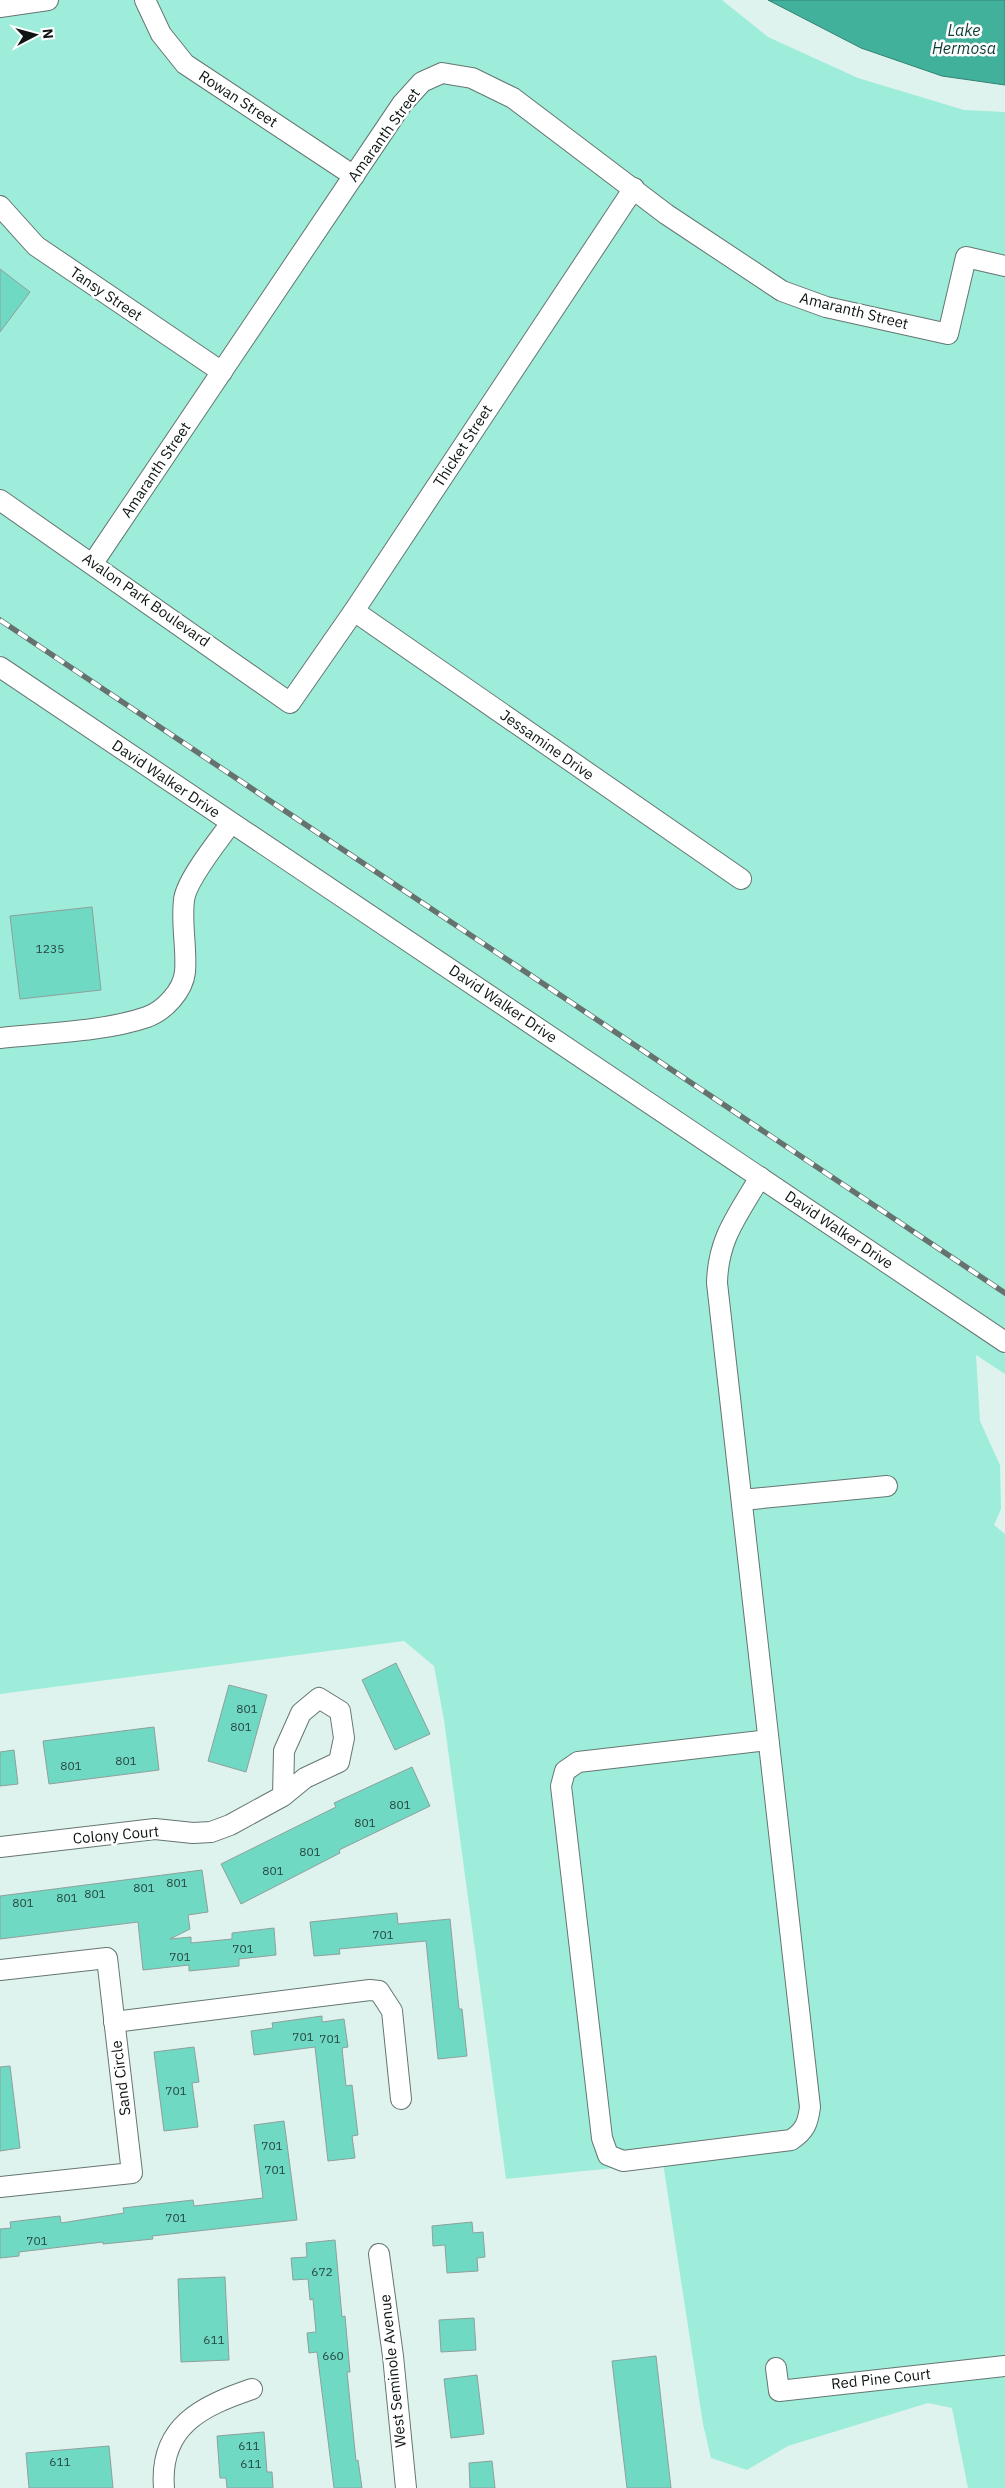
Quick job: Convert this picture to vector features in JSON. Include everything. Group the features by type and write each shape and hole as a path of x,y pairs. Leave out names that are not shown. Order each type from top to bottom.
{"street":[{"path":"0,7 48,0"},
{"name":"Rowan Street","path":"145,0 161,34 185,64 354,176"},
{"name":"Amaranth Street","path":"93,563 402,104 422,82 442,73 472,78 513,98 666,214 769,282 796,297 826,307 948,334 966,258 1005,266"},
{"name":"Thicket Street","path":"290,703 354,612 634,188"},
{"name":"Tansy Street","path":"0,206 36,246 222,372"},
{"name":"Avalon Park Boulevard","path":"0,500 93,563 290,703"},
{"name":"Jessamine Drive","path":"354,612 741,879"},
{"name":"David Walker Drive","path":"0,667 1005,1342"},
{"path":"0,1038 109,1026 149,1016 176,996 185,974 182,933 184,898 198,870 232,822"},
{"path":"760,1177 722,1242 717,1261 717,1284 810,2107 808,2123 801,2134 791,2140 623,2161 608,2155 602,2138 561,1786 565,1771 578,1762 768,1740"},
{"path":"742,1500 887,1486"},
{"name":"Colony Court","path":"0,1847 155,1829 193,1833 211,1832 230,1825 283,1796 304,1778 340,1762 344,1738 340,1711 319,1698 301,1713 284,1751 283,1796"},
{"name":"Sand Circle","path":"0,1970 107,1958 132,2173 0,2188"},
{"path":"114,2022 360,1991 379,1992 392,2011 401,2099"},
{"name":"West Seminole Avenue","path":"379,2254 393,2356 406,2488"},
{"name":"Red Pine Court","path":"776,2368 779,2391 1005,2366"},
{"path":"164,2488 167,2454 174,2438 184,2424 197,2412 216,2401 252,2389"}],"shaded area":[{"path":"0,0 722,0 768,37 858,78 964,110 1005,112 1005,1330 0,655"},
{"path":"0,679 1005,1354 1005,1374 976,1355 980,1421 1000,1465 1001,1509 994,1525 1005,1534 1005,2488 968,2488 952,2408 928,2403 788,2446 747,2470 711,2458 703,2424 663,2163 506,2179 444,1720 434,1666 404,1641 0,1694"}],"water":[{"name":"Lake Hermosa","path":"768,0 1005,0 1005,85 942,76 861,48"}],"building":[{"path":"0,269 30,292 0,332"},
{"path":"92,907 101,990 20,999 10,916"},
{"path":"396,1663 430,1734 395,1750 362,1680"},
{"path":"229,1685 267,1695 246,1772 208,1761"},
{"path":"154,1727 159,1770 49,1784 43,1741"},
{"path":"14,1750 18,1784 0,1786 0,1752"},
{"path":"412,1767 430,1806 339,1850 340,1853 241,1904 221,1864 336,1807 334,1803"},
{"path":"202,1870 208,1912 188,1915 190,1929 170,1939 191,1937 191,1943 232,1939 232,1933 274,1928 276,1955 239,1959 239,1966 189,1971 189,1965 143,1970 138,1922 0,1939 0,1896"},
{"path":"397,1913 398,1924 450,1919 459,2009 462,2009 467,2056 438,2059 426,1941 339,1949 340,1954 314,1956 310,1922"},
{"path":"322,2016 322,2022 344,2019 348,2047 342,2048 346,2086 352,2085 358,2135 352,2136 355,2158 328,2161 315,2047 254,2055 251,2031 273,2028 272,2023"},
{"path":"194,2047 199,2082 192,2083 198,2127 164,2131 154,2052"},
{"path":"10,2066 20,2148 0,2151 0,2067"},
{"path":"284,2121 297,2220 152,2236 153,2239 103,2244 103,2242 19,2252 19,2256 0,2258 0,2229 11,2228 10,2222 60,2216 61,2223 124,2213 123,2208 193,2200 194,2206 263,2198 254,2125"},
{"path":"472,2222 473,2233 483,2232 485,2257 477,2258 478,2271 447,2273 445,2245 433,2246 432,2226"},
{"path":"335,2240 342,2317 345,2316 350,2372 347,2372 356,2461 358,2460 362,2488 334,2488 317,2352 309,2353 307,2333 316,2332 313,2299 310,2300 308,2279 293,2280 291,2258 307,2257 306,2243"},
{"path":"225,2277 229,2360 181,2362 178,2279"},
{"path":"474,2318 476,2350 441,2352 439,2320"},
{"path":"656,2356 671,2488 627,2488 612,2361"},
{"path":"477,2375 484,2434 451,2438 444,2379"},
{"path":"264,2432 267,2472 272,2472 273,2488 227,2488 226,2478 220,2478 217,2436"},
{"path":"109,2446 113,2488 29,2488 26,2453"},
{"path":"492,2461 495,2488 470,2488 469,2463"}],"railway":[{"path":"0,620 1005,1293"}]}
